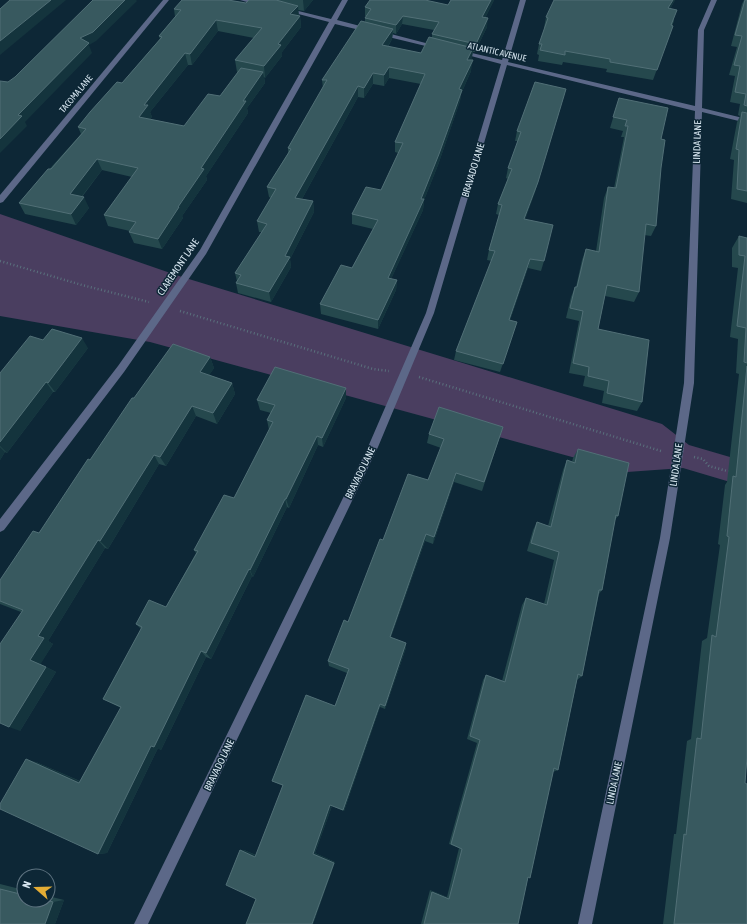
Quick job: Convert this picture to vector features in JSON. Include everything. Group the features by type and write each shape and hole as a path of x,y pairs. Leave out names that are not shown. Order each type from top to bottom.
{"street":[{"name":"TACOMA LANE","path":"0,200 166,0"},
{"path":"243,0 265,5"},
{"name":"CLAREMONT LANE","path":"0,527 121,368 203,252 345,0"},
{"name":"BRAVADO LANE","path":"141,924 373,447 430,313 523,0"},
{"name":"LINDA LANE","path":"585,924 665,538 689,382 701,30 714,0"},
{"path":"280,9 445,48"},
{"name":"ATLANTIC AVENUE","path":"452,50 747,121"}],"path":[{"path":"0,260 82,285 165,306 373,369 404,373 678,457 688,455 703,459 709,466 732,472"}],"shaded area":[{"path":"0,214 179,276 662,424 689,445 747,462 747,487 683,468 627,472 150,342 0,316"}],"building":[{"path":"10,0 51,0 0,41 0,9"},
{"path":"93,0 125,0 93,32 80,38 89,43 18,115 22,116 0,139 0,81 8,82 15,77"},
{"path":"182,0 228,0 246,3 249,0 276,0 298,6 290,14 300,16 278,44 281,45 264,66 235,60 262,28 216,20 190,54 185,53 144,105 148,105 139,117 184,126 208,94 220,96 241,68 263,72 243,101 246,101 201,168 204,169 158,239 129,232 136,222 104,215 138,168 97,159 70,194 84,197 71,214 19,203 48,169 51,169 86,129 78,127 90,112 117,82 122,83 162,37 159,36 181,10 174,9"},
{"path":"370,0 425,0 448,5 451,0 491,0 482,17 488,18 476,44 432,34 439,22 403,16 396,25 365,18 371,9 365,7"},
{"path":"554,0 673,0 668,8 677,10 671,25 673,26 657,70 610,62 610,59 565,51 565,55 540,50 542,44 539,44 548,18 546,17"},
{"path":"745,0 747,0 747,106 744,105 746,94 735,92 740,66 734,65 742,36 735,35"},
{"path":"361,21 393,29 382,45 421,53 429,37 473,48 467,60 473,60 459,89 462,90 421,199 424,199 388,278 397,280 378,320 320,304 341,265 352,268 378,220 352,214 366,187 381,190 403,143 395,142 425,74 389,67 384,75 373,73 364,88 358,86 295,198 313,201 285,256 290,257 269,292 236,283 241,275 235,273 267,224 257,221 276,189 267,187 291,149 288,148 327,80 322,80"},
{"path":"535,82 566,89 538,182 524,219 553,225 544,261 530,259 509,320 517,322 503,364 456,351 495,251 489,250 502,205 498,204 512,169 508,168 521,132 517,131"},
{"path":"619,98 668,108 661,139 665,140 656,226 646,224 639,292 607,285 598,329 649,340 642,402 607,393 609,381 588,376 589,367 573,363 583,311 570,308 575,287 577,287 586,249 599,252 608,187 616,188 628,126 625,126 627,120 613,117"},
{"path":"742,112 747,113 747,191 737,189 739,150 736,149"},
{"path":"739,236 747,238 747,363 744,362 746,328 737,326 745,256 739,255"},
{"path":"52,329 82,338 0,442 0,373 30,336 43,340"},
{"path":"173,344 210,357 200,372 232,383 213,413 192,406 160,457 154,455 100,541 98,540 38,636 44,638 30,660 46,667 9,727 0,723 0,644 23,610 0,601 0,580 33,531 39,533 88,459 90,460 132,398 134,398"},
{"path":"747,366 747,757 745,783 747,784 747,924 674,924 697,738 701,739 712,635 716,637 729,537 727,536 733,476 736,477"},
{"path":"275,367 346,388 322,438 317,436 250,570 249,569 206,653 201,651 154,747 151,746 98,854 0,809 0,804 26,759 79,783 121,707 103,699 142,627 136,624 149,600 166,607 198,551 194,550 224,495 234,498 273,422 267,420 275,405 257,400"},
{"path":"439,407 503,427 484,482 456,473 434,537 426,534 390,637 406,643 385,706 380,704 343,810 330,805 313,854 334,863 312,924 246,924 256,899 226,885 240,850 255,857 283,785 272,781 306,695 335,706 349,669 328,661 344,620 348,622 380,539 383,540 408,474 428,480 444,439 429,434"},
{"path":"578,449 629,463 618,516 616,515 602,590 599,590 582,676 578,674 558,770 554,768 530,878 528,877 518,924 424,924 432,892 449,899 462,849 451,844 480,740 470,736 486,675 505,682 526,598 547,605 559,552 531,543 537,522 551,527 567,460 575,463"},
{"path":"0,889 16,893 16,908 51,908 45,924 0,924"}]}
